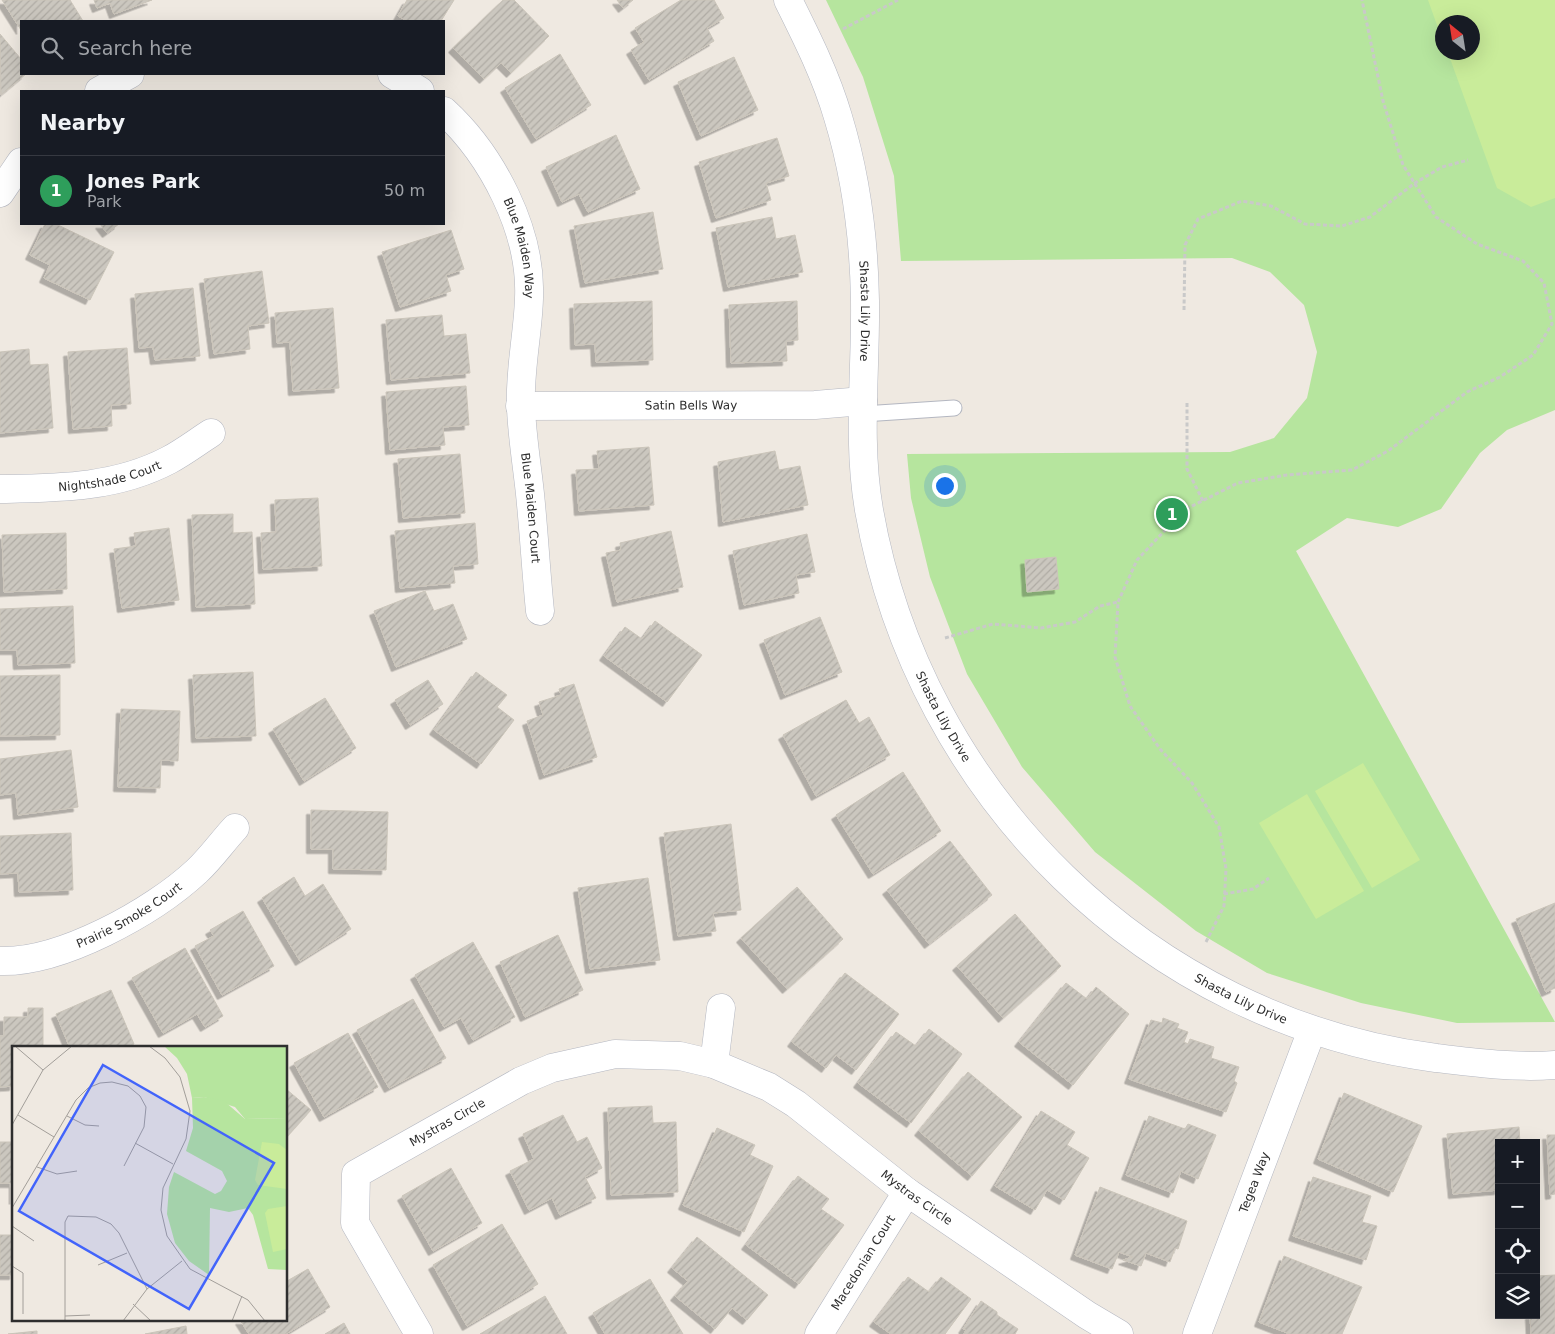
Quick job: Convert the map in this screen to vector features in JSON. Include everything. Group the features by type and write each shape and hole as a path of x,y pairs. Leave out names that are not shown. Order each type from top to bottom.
{"street":[{"name":"Shasta Lily Drive","path":"788,0 816,56 838,116 853,178 862,240 865,303 863,407 869,508 884,575 894,608 919,673 934,705 969,764 1010,821 1059,874 1104,914 1168,961 1260,1009 1312,1030 1404,1053 1525,1067 1555,1065"},
{"path":"102,90 128,75"},
{"path":"394,75 418,90"},
{"name":"Blue Maiden Way","path":"445,112 476,146 494,173 508,202 519,233 526,264 530,296 520,406"},
{"path":"0,193 20,163"},
{"name":"Satin Bells Way","path":"520,406 815,405 863,407"},
{"name":"Blue Maiden Court","path":"520,406 540,611"},
{"name":"Nightshade Court","path":"0,489 76,487 108,482 169,460 211,433"},
{"name":"Prairie Smoke Court","path":"0,961 10,962 57,951 108,931 174,891 198,870 234,828"},
{"path":"714,1064 721,1008"},
{"name":"Tegea Way","path":"1197,1334 1312,1030"},
{"name":"Mystras Circle","path":"419,1334 355,1223 356,1174 521,1082 552,1068 615,1054 680,1056 714,1064 769,1087 796,1104 907,1192 1086,1315 1119,1334"},
{"name":"Macedonian Court","path":"819,1334 907,1192"}],"lane":[{"path":"863,407 954,408"}],"path":[{"path":"843,29 898,0"},
{"path":"1206,942 1224,906 1226,869 1219,827 1192,783 1160,749 1130,706 1115,657 1118,602 1137,560 1184,510 1238,483 1287,475 1352,470 1388,452 1425,422 1467,392 1500,377 1533,355 1554,324 1544,283 1522,261 1477,244 1436,218 1403,165 1383,101 1362,0"},
{"path":"1184,310 1185,245 1198,219 1242,201 1271,206 1305,224 1342,226 1370,217 1415,183 1442,167 1468,160"},
{"path":"1188,403 1186,469 1203,500"},
{"path":"945,638 993,624 1041,628 1075,622 1100,606 1118,602"},
{"path":"1224,894 1253,889 1270,878"}],"green space":[{"path":"826,0 1555,0 1555,410 1507,430 1480,453 1441,509 1398,527 1347,518 1296,551 1555,1022 1457,1023 1361,1003 1267,973 1196,931 1095,852 1022,767 967,674 930,577 911,498 907,454 1230,452 1274,438 1307,398 1317,352 1304,305 1270,272 1232,258 901,261 894,176 863,77"},
{"path":"1428,0 1555,0 1555,198 1531,207 1497,188 1451,60 1480,60 1480,15 1435,15 1435,20"},
{"path":"1363,763 1420,860 1372,888 1315,791"},
{"path":"1307,794 1364,891 1316,919 1259,823"}],"building":[{"path":"2,0 70,0 82,20 20,20 20,28"},
{"path":"94,0 152,0 114,14 110,3 97,8"},
{"path":"407,0 454,0 442,20 405,20 398,16"},
{"path":"503,0 514,0 549,36 511,73 501,63 484,79 453,48"},
{"path":"617,0 633,0 623,8"},
{"path":"681,0 714,0 724,18 707,28 714,41 649,80 631,50 644,42 635,28"},
{"path":"0,34 20,58 20,75 25,75 1,95"},
{"path":"560,54 591,105 536,139 505,88"},
{"path":"734,57 758,110 701,136 678,82"},
{"path":"616,135 640,189 588,212 579,194 562,202 546,167"},
{"path":"777,138 789,176 766,183 771,200 716,218 699,162"},
{"path":"653,212 663,269 585,283 574,226"},
{"path":"772,217 776,239 795,235 803,272 728,287 716,228"},
{"path":"45,225 58,225 114,252 90,300 44,278 50,265 30,255"},
{"path":"101,225 118,225 107,233"},
{"path":"451,230 464,269 446,275 451,291 400,307 382,252"},
{"path":"262,271 269,323 248,326 250,349 214,354 204,279"},
{"path":"193,288 200,356 155,360 153,347 139,348 135,294"},
{"path":"652,301 653,360 596,362 595,344 575,345 574,304"},
{"path":"797,301 798,340 786,341 787,361 731,363 729,305"},
{"path":"333,308 339,388 293,391 290,342 277,343 275,313"},
{"path":"442,315 444,336 466,334 470,373 391,380 386,320"},
{"path":"127,348 131,404 111,405 112,426 73,429 68,352"},
{"path":"29,349 30,365 48,364 53,428 0,433 0,352"},
{"path":"466,386 469,425 443,427 445,445 390,450 386,392"},
{"path":"649,447 654,505 579,511 576,470 599,469 597,451"},
{"path":"775,451 779,470 800,466 808,505 723,522 718,462"},
{"path":"460,454 465,513 403,518 398,459"},
{"path":"318,498 322,566 263,569 261,533 276,532 275,500"},
{"path":"233,514 233,533 252,532 255,604 196,607 192,515"},
{"path":"475,523 478,564 453,566 455,583 400,588 395,531"},
{"path":"169,528 179,600 122,608 114,549 136,546 134,533"},
{"path":"671,531 683,587 617,602 606,553 621,550 620,543"},
{"path":"66,533 67,589 4,592 2,535"},
{"path":"807,534 815,572 796,575 799,593 744,605 733,551"},
{"path":"1056,557 1059,589 1027,592 1025,560"},
{"path":"425,591 434,611 453,604 467,639 396,667 374,611"},
{"path":"73,606 75,663 18,665 17,650 0,650 0,609"},
{"path":"820,617 842,672 785,695 764,640"},
{"path":"655,621 702,655 667,702 604,656 625,627 642,639"},
{"path":"253,672 256,736 196,738 193,675"},
{"path":"476,672 507,695 497,707 514,720 481,764 434,730"},
{"path":"60,675 60,735 0,736 0,676"},
{"path":"428,680 443,704 410,725 395,700"},
{"path":"574,684 597,757 544,775 527,721 543,715 539,702 561,695 559,689"},
{"path":"325,698 356,748 304,781 273,729"},
{"path":"846,700 859,723 869,717 890,755 816,796 783,735"},
{"path":"121,709 180,711 178,761 161,760 160,788 118,787"},
{"path":"71,750 78,807 18,815 16,793 0,795 0,759"},
{"path":"903,772 941,831 873,874 836,815"},
{"path":"311,810 388,812 386,870 333,869 333,849 311,849"},
{"path":"731,824 741,910 713,913 716,931 678,936 664,833"},
{"path":"71,833 73,890 19,892 18,873 0,874 0,836"},
{"path":"950,841 992,895 929,944 887,890"},
{"path":"294,877 305,896 323,884 351,929 300,961 262,898"},
{"path":"648,878 660,960 590,969 578,888"},
{"path":"797,887 843,939 787,989 741,938"},
{"path":"1555,903 1555,988 1546,992 1516,919"},
{"path":"243,911 274,966 222,995 195,946 214,936 210,930"},
{"path":"1015,914 1061,966 1003,1018 957,966"},
{"path":"558,935 583,990 525,1017 500,962"},
{"path":"473,942 515,1017 473,1040 461,1018 444,1027 415,975"},
{"path":"185,948 223,1016 205,1027 197,1014 163,1033 132,978"},
{"path":"845,973 899,1014 856,1070 836,1055 826,1068 792,1042"},
{"path":"1066,983 1087,999 1096,987 1129,1014 1073,1085 1019,1042"},
{"path":"111,990 134,1044 130,1046 69,1046 56,1014"},
{"path":"413,999 446,1058 389,1088 357,1030"},
{"path":"28,1008 43,1008 43,1046 12,1046 12,1086 0,1087 0,1036 4,1036 4,1017 28,1017"},
{"path":"1163,1018 1179,1024 1177,1028 1188,1032 1184,1042 1188,1044 1190,1039 1214,1047 1211,1058 1239,1067 1234,1081 1237,1083 1226,1112 1129,1079 1151,1020 1162,1023"},
{"path":"929,1029 962,1054 911,1123 858,1083 896,1032 916,1046"},
{"path":"348,1033 378,1087 324,1117 294,1063"},
{"path":"968,1072 1022,1117 972,1176 919,1131"},
{"path":"288,1091 311,1110 288,1136"},
{"path":"1344,1093 1422,1126 1393,1192 1318,1159"},
{"path":"652,1106 653,1123 676,1122 678,1192 611,1195 608,1108"},
{"path":"1041,1111 1075,1132 1067,1145 1089,1158 1064,1200 1047,1190 1035,1210 995,1186"},
{"path":"563,1115 577,1142 587,1137 602,1168 585,1177 596,1198 560,1215 552,1198 529,1210 510,1171 534,1159 523,1134"},
{"path":"1149,1116 1185,1129 1188,1124 1216,1135 1198,1179 1181,1171 1173,1193 1126,1175"},
{"path":"1519,1127 1520,1139 1495,1139 1495,1190 1453,1194 1447,1134"},
{"path":"717,1128 755,1145 750,1155 773,1166 744,1232 683,1205"},
{"path":"1547,1135 1555,1135 1555,1194 1550,1195"},
{"path":"0,1142 12,1142 12,1183 0,1183"},
{"path":"451,1168 482,1223 433,1251 402,1196"},
{"path":"798,1176 829,1199 821,1209 844,1225 799,1284 746,1245"},
{"path":"1313,1177 1371,1196 1362,1222 1377,1226 1366,1260 1293,1236"},
{"path":"1100,1187 1187,1221 1178,1249 1175,1248 1170,1262 1146,1253 1141,1266 1123,1260 1133,1257 1119,1252 1112,1269 1075,1255"},
{"path":"502,1224 538,1284 467,1326 433,1265"},
{"path":"0,1235 12,1235 12,1275 0,1275"},
{"path":"697,1237 768,1295 747,1320 732,1308 715,1329 675,1296 688,1281 672,1268"},
{"path":"1284,1256 1362,1287 1342,1334 1290,1334 1259,1322"},
{"path":"308,1269 330,1307 286,1334 249,1334 241,1322 288,1322 288,1280"},
{"path":"1555,1275 1555,1334 1531,1334 1530,1319 1540,1319 1540,1276"},
{"path":"908,1277 929,1292 941,1277 971,1299 945,1334 891,1334 874,1322"},
{"path":"650,1279 683,1334 605,1334 593,1313"},
{"path":"545,1296 567,1334 480,1334"},
{"path":"981,1301 997,1312 997,1315 1018,1329 1015,1334 964,1334 966,1330 963,1329"},
{"path":"344,1323 350,1334 325,1334"},
{"path":"186,1326 187,1334 145,1334"},
{"path":"37,1331 37,1334 8,1334"}],"place":[{"name":"Jones Park","path":"1172,514"}]}
